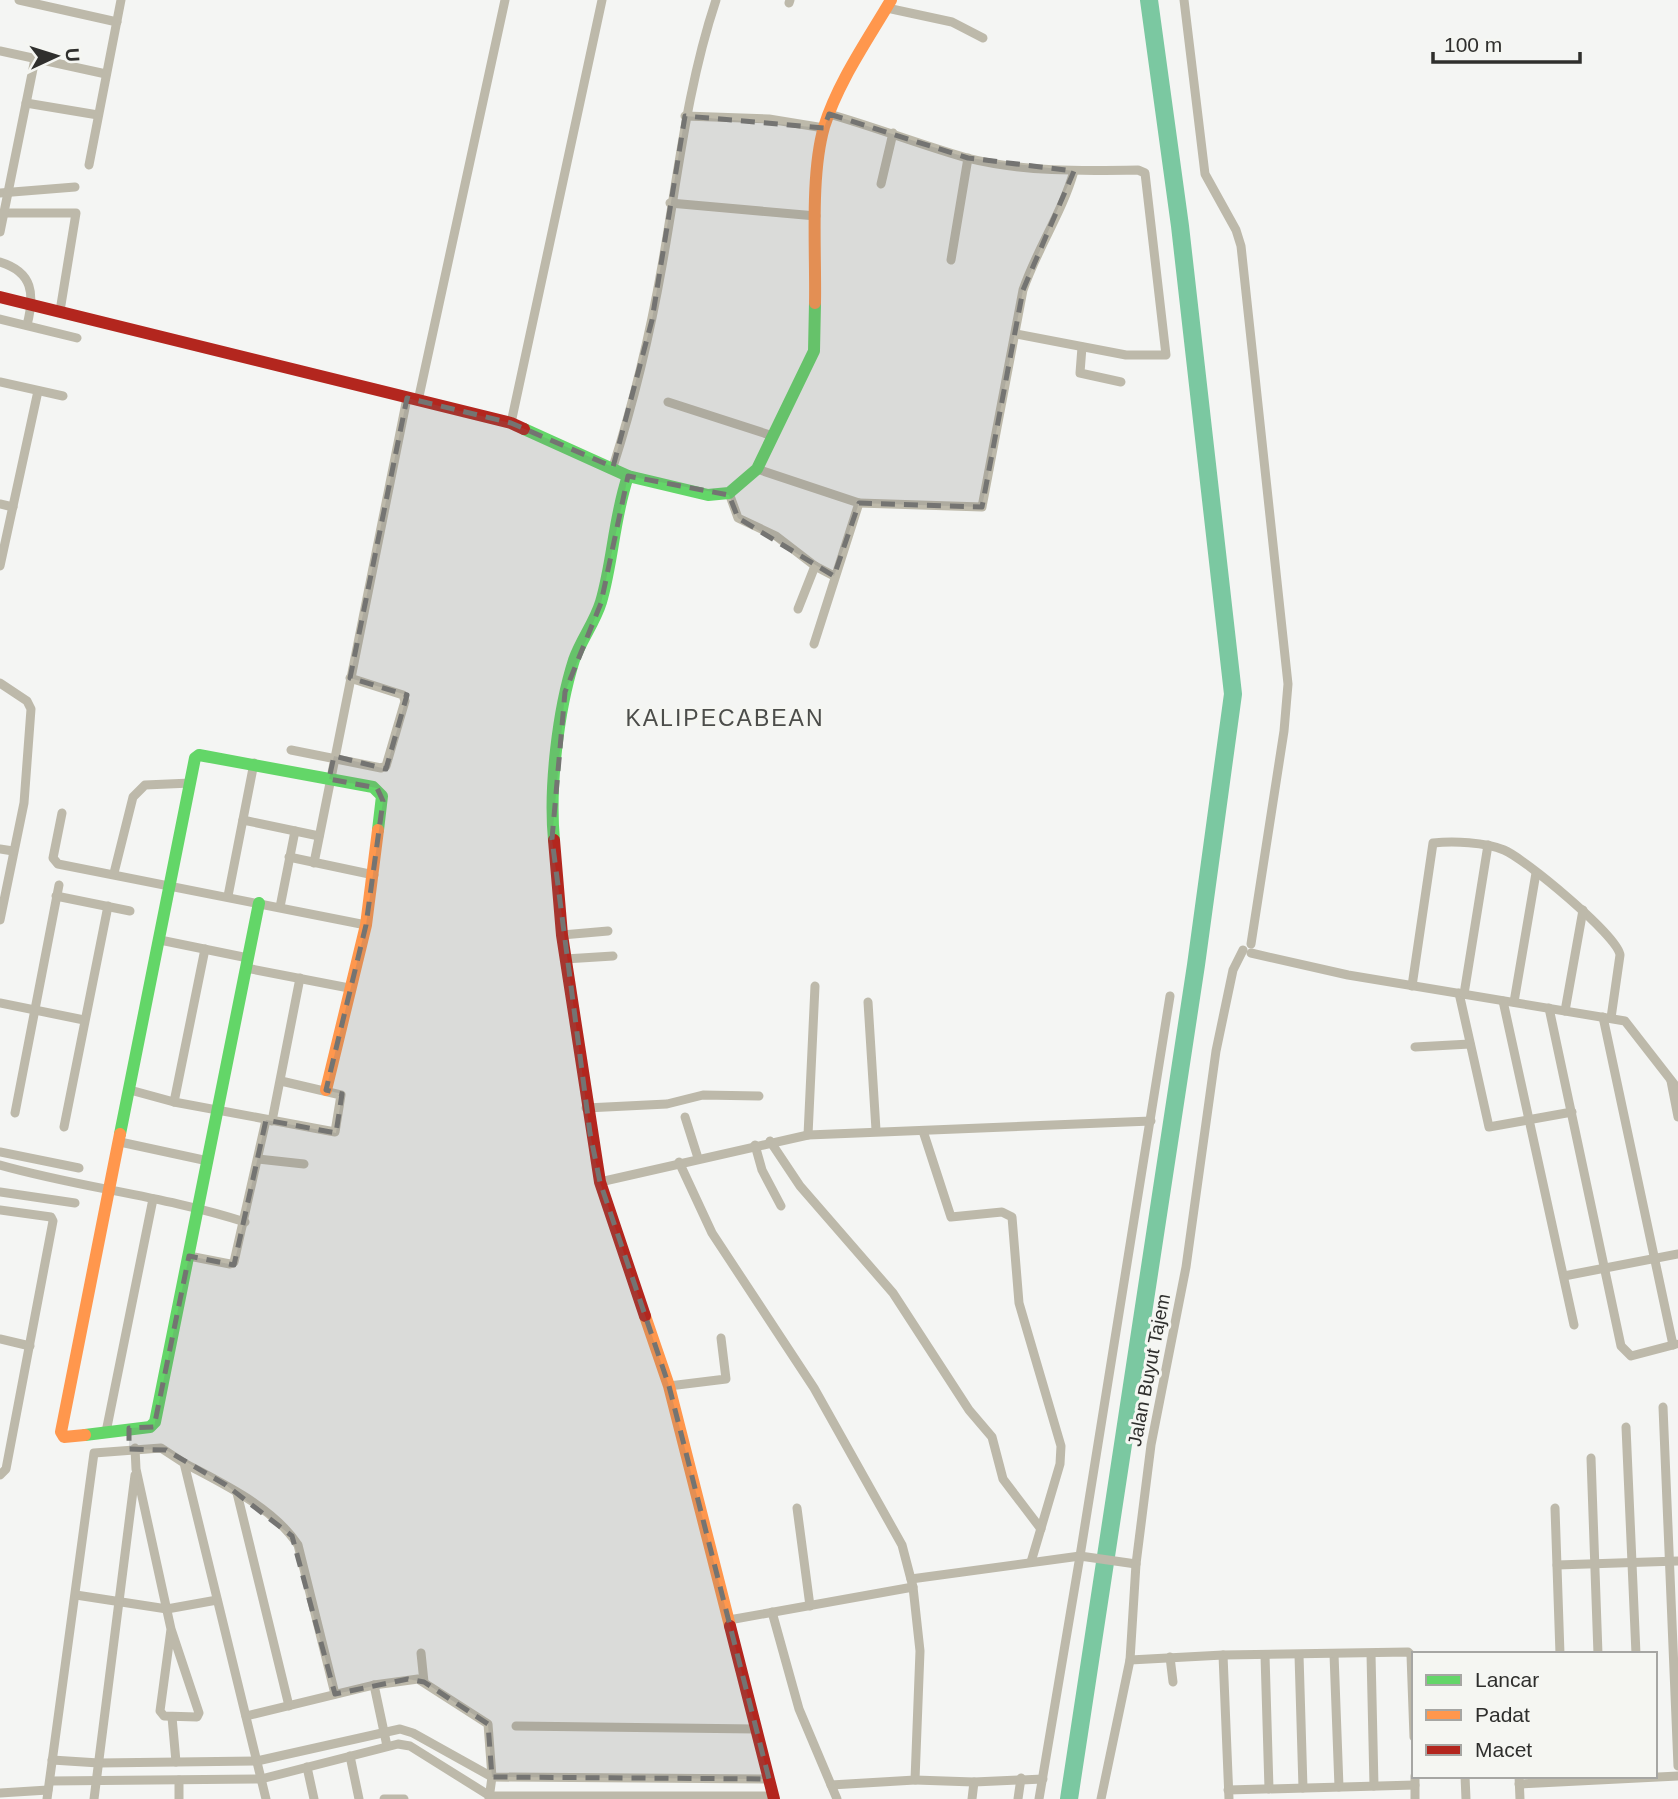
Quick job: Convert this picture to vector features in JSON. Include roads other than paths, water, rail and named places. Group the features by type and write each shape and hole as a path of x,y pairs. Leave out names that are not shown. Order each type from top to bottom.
{"street":[{"path":"19,0 117,22"},
{"path":"89,165 121,0"},
{"path":"314,863 350,678 505,0"},
{"path":"510,423 602,0"},
{"path":"613,467 633,403 652,320 685,116 698,56 716,0"},
{"name":"Jalan Buyut Tajem","path":"1101,1799 1130,1660 1133,1564 1159,1399 1186,1267 1216,1051 1233,970 1248,949 1284,731 1288,684 1241,246 1236,230 1205,174 1184,0"},
{"path":"0,297 510,423 628,476 708,495 729,493 742,485 757,469 816,343 818,163 829,114 856,58 890,2 952,22 983,38"},
{"path":"0,51 106,74"},
{"path":"0,232 5,194 35,59"},
{"path":"26,103 98,115"},
{"path":"829,114 968,158 1074,171 1138,170 1145,173 1167,352 1163,357 1126,355 1016,334"},
{"path":"685,116 769,119 824,128"},
{"path":"881,184 893,133"},
{"path":"951,260 968,158"},
{"path":"757,469 859,503 982,507 1028,274 1063,205 1074,171"},
{"path":"5,194 75,187"},
{"path":"670,204 816,216"},
{"path":"4,211 75,212 60,311"},
{"path":"0,262 16,267 24,274 32,305 27,325"},
{"path":"0,320 77,338"},
{"path":"1082,347 1078,364 1080,373 1121,382"},
{"path":"0,382 63,396"},
{"path":"0,566 38,390"},
{"path":"668,402 773,436"},
{"path":"0,1793 48,1790 96,1782 261,1779 387,1746 410,1746 493,1797 774,1798 670,1386 600,1182 586,1108 562,935 551,811 565,692 575,657 601,603 620,500 628,476"},
{"path":"729,493 738,518 776,536 815,566 834,576"},
{"path":"814,644 859,503"},
{"path":"0,504 13,507"},
{"path":"798,608 815,566"},
{"path":"291,750 381,768 386,766 405,701 401,694 350,678"},
{"path":"0,683 27,701 31,709 24,803 0,920"},
{"path":"326,1090 366,925 382,796 373,787 330,776 199,755 191,783 61,1432 66,1437 106,1432 161,1448 237,1493 281,1524 298,1545 335,1694"},
{"path":"228,897 254,763"},
{"path":"114,873 133,797 139,789 145,785 191,783"},
{"path":"62,813 53,858 56,863 366,925"},
{"path":"243,820 319,836"},
{"path":"279,907 295,831"},
{"path":"1412,986 1433,843 1488,845 1504,849 1583,910 1620,951 1607,1017 1675,1344 1631,1356 1623,1351 1549,1008"},
{"path":"1488,845 1461,994 1489,1127 1572,1112"},
{"path":"0,849 13,851"},
{"path":"289,858 374,875"},
{"path":"1514,1002 1536,873"},
{"path":"15,1113 59,886"},
{"path":"56,896 130,911"},
{"path":"48,1790 94,1453 130,1441 155,1422 259,903"},
{"path":"64,1127 108,906"},
{"path":"1565,1011 1583,910"},
{"path":"562,935 608,931"},
{"path":"160,940 205,949 300,978 349,988"},
{"path":"174,1102 205,949"},
{"path":"1248,949 1348,975 1607,1017 1630,1024 1678,1089"},
{"path":"565,960 613,956"},
{"path":"189,1256 230,1264 234,1262 258,1159 281,1081 300,978"},
{"path":"808,1135 815,986"},
{"path":"1039,1799 1082,1556 1170,996"},
{"path":"1503,1001 1574,1325"},
{"path":"868,1002 876,1130"},
{"path":"0,1003 84,1020"},
{"path":"1415,1047 1470,1044"},
{"path":"1670,1077 1678,1117"},
{"path":"130,1090 174,1102 335,1132 342,1098 326,1090 281,1081"},
{"path":"586,1108 667,1104 703,1095 759,1096"},
{"path":"685,1117 698,1158"},
{"path":"600,1182 770,1141 808,1135 876,1130 1151,1121"},
{"path":"923,1130 951,1217 1002,1212 1012,1217 1020,1303 1038,1376 1061,1446 1060,1464 1031,1562"},
{"path":"770,1141 800,1186 893,1293 969,1410 992,1437 1003,1479 1041,1529"},
{"path":"120,1142 208,1161"},
{"path":"755,1145 762,1170 780,1206"},
{"path":"0,1152 79,1168"},
{"path":"258,1159 304,1164"},
{"path":"679,1162 712,1233 814,1388 896,1530 912,1583 920,1665 915,1780"},
{"path":"0,1165 110,1193 199,1207 245,1222"},
{"path":"0,1192 75,1203"},
{"path":"106,1432 153,1199"},
{"path":"0,1475 6,1469 53,1221 51,1217 1,1210"},
{"path":"1564,1276 1678,1254"},
{"path":"670,1386 726,1379 721,1338"},
{"path":"0,1339 30,1346"},
{"path":"1663,1407 1675,1561 1678,1766"},
{"path":"1626,1427 1636,1652"},
{"path":"130,1441 171,1629 199,1713 197,1717 164,1716 160,1711 171,1629"},
{"path":"1591,1458 1598,1652"},
{"path":"184,1464 266,1799"},
{"path":"94,1799 116,1602 136,1469"},
{"path":"237,1493 289,1706"},
{"path":"797,1508 810,1606"},
{"path":"1555,1508 1560,1652"},
{"path":"728,1616 810,1606 912,1583 1031,1562 1082,1556 1133,1564"},
{"path":"1557,1565 1675,1561"},
{"path":"76,1595 167,1609 217,1600"},
{"path":"772,1612 799,1709 837,1799"},
{"path":"421,1653 424,1682"},
{"path":"1130,1660 1223,1655 1411,1653 1412,1681"},
{"path":"1299,1654 1303,1788"},
{"path":"1334,1654 1339,1787"},
{"path":"1371,1654 1374,1786"},
{"path":"1223,1655 1228,1795 1269,1789 1374,1786 1415,1781 1415,1799"},
{"path":"1265,1655 1269,1789"},
{"path":"1170,1657 1173,1682"},
{"path":"246,1716 374,1685 408,1679 424,1682 488,1724 495,1777 493,1797"},
{"path":"374,1685 387,1746"},
{"path":"172,1717 176,1762"},
{"path":"516,1726 756,1729"},
{"path":"52,1760 99,1763 257,1761 400,1729 413,1733 495,1777 769,1779"},
{"path":"349,1756 359,1799"},
{"path":"307,1767 314,1799"},
{"path":"1657,1777 1678,1776"},
{"path":"1018,1799 1021,1778"},
{"path":"1465,1778 1466,1799"},
{"path":"1520,1799 1519,1780 1603,1778"},
{"path":"704,1779 705,1796"},
{"path":"831,1785 915,1780 974,1782 1043,1779"},
{"path":"179,1780 179,1799"},
{"path":"972,1799 974,1782"},
{"path":"384,1799 404,1799"}],"waterway":[{"path":"1069,1799 1196,965 1233,694 1180,226 1149,0"}],"district":[{"name":"KALIPECABEAN","path":"725,718"}]}
